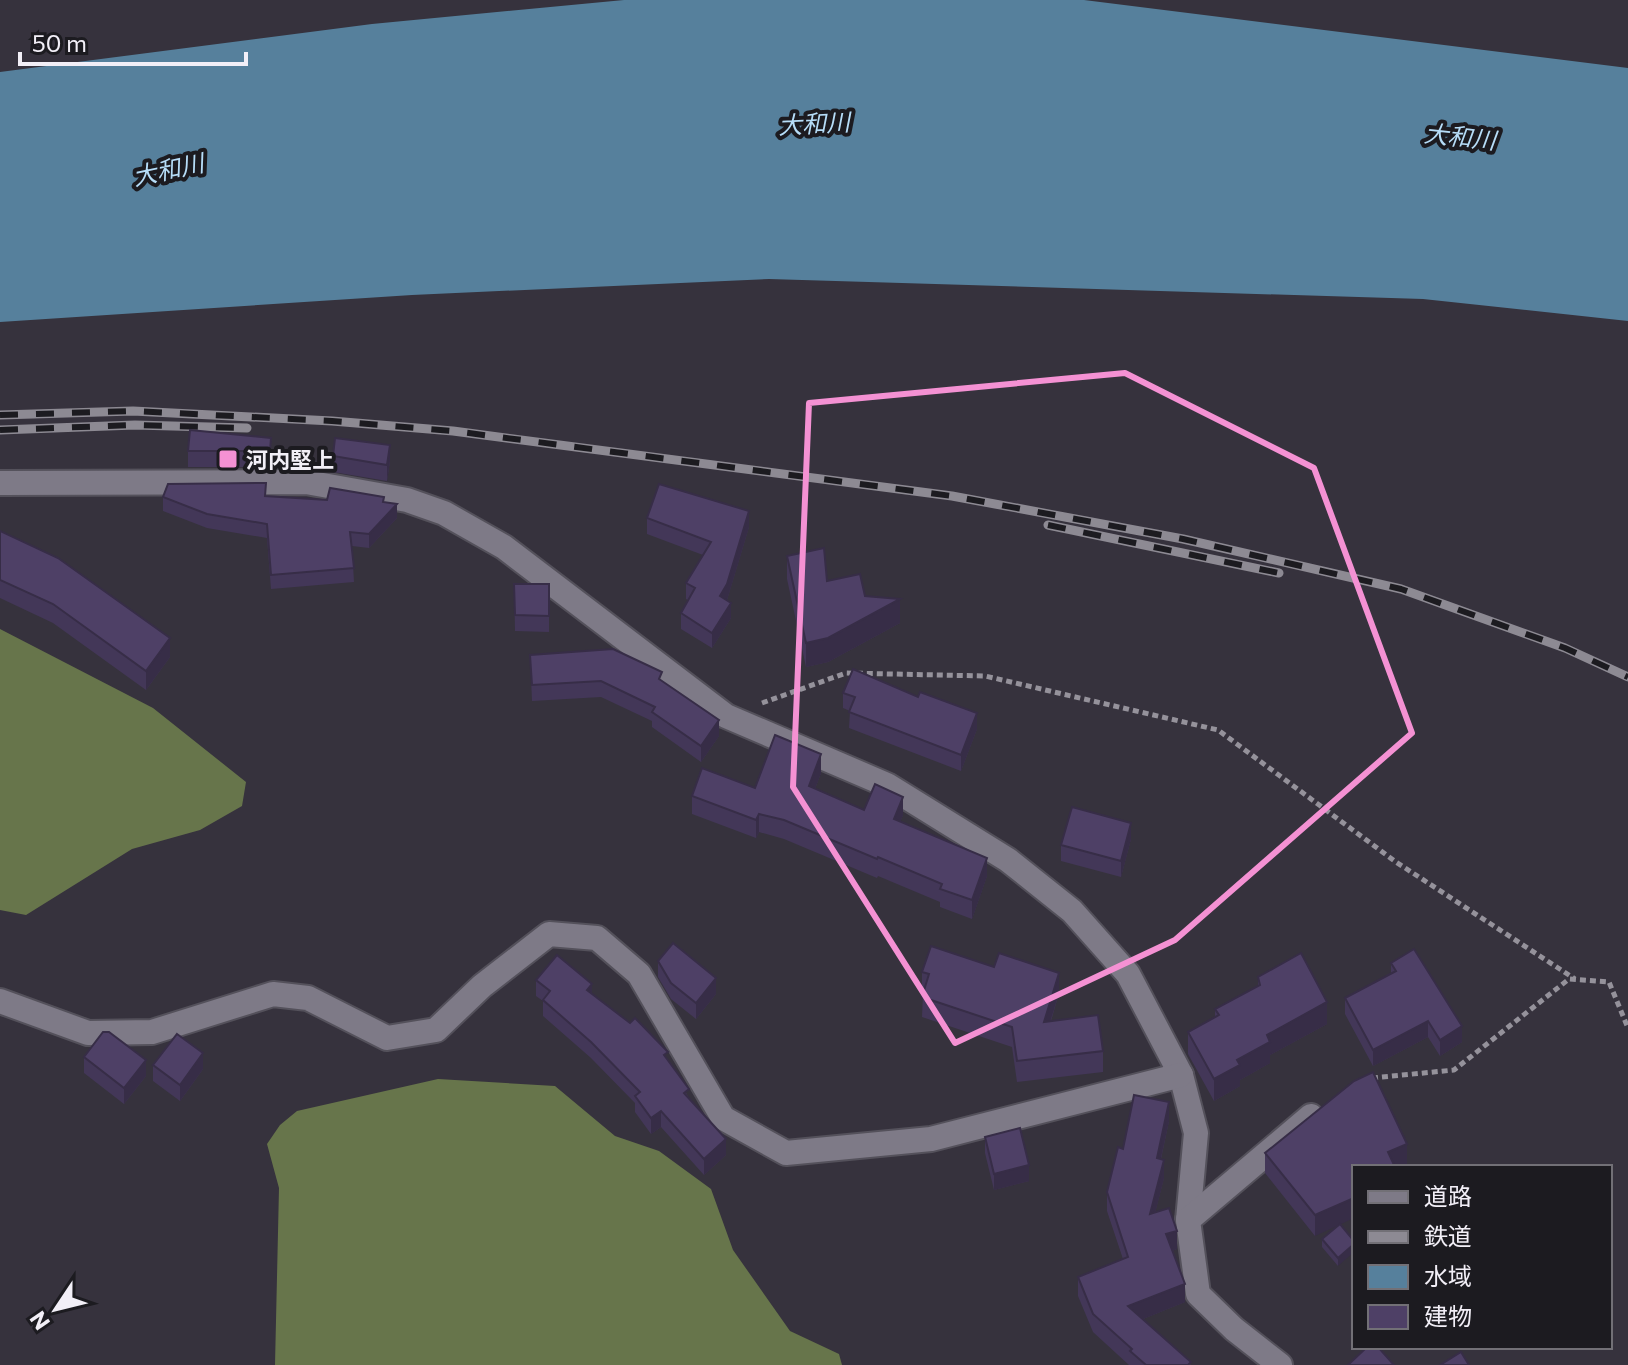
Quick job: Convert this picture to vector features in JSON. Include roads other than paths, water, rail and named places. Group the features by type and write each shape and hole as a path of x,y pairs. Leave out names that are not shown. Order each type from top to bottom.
{"street":[{"path":"0,483 306,482 407,500 444,513 504,547 726,716 887,785 1019,869 1072,911 1128,974 1181,1075 1196,1133 1188,1220 1198,1294 1234,1329 1280,1365"},
{"path":"0,1001 88,1033 152,1032 273,994 308,998 387,1038 436,1030 482,986 549,934 597,938 639,974 723,1118 786,1153 931,1139 1181,1075"},
{"path":"1188,1220 1272,1147 1357,1080"}],"water":[{"name":"大和川","path":"624,0 1084,0 1628,68 1628,321 1423,299 769,279 412,295 0,322 0,72 372,24"}],"railway":[{"path":"0,415 133,411 332,421 453,431 952,496 1183,539 1401,589 1565,648 1628,677"},
{"path":"0,430 135,425 247,428"},
{"path":"1048,525 1279,573"}],"place":[{"name":"河内堅上","path":"228,459"}]}
